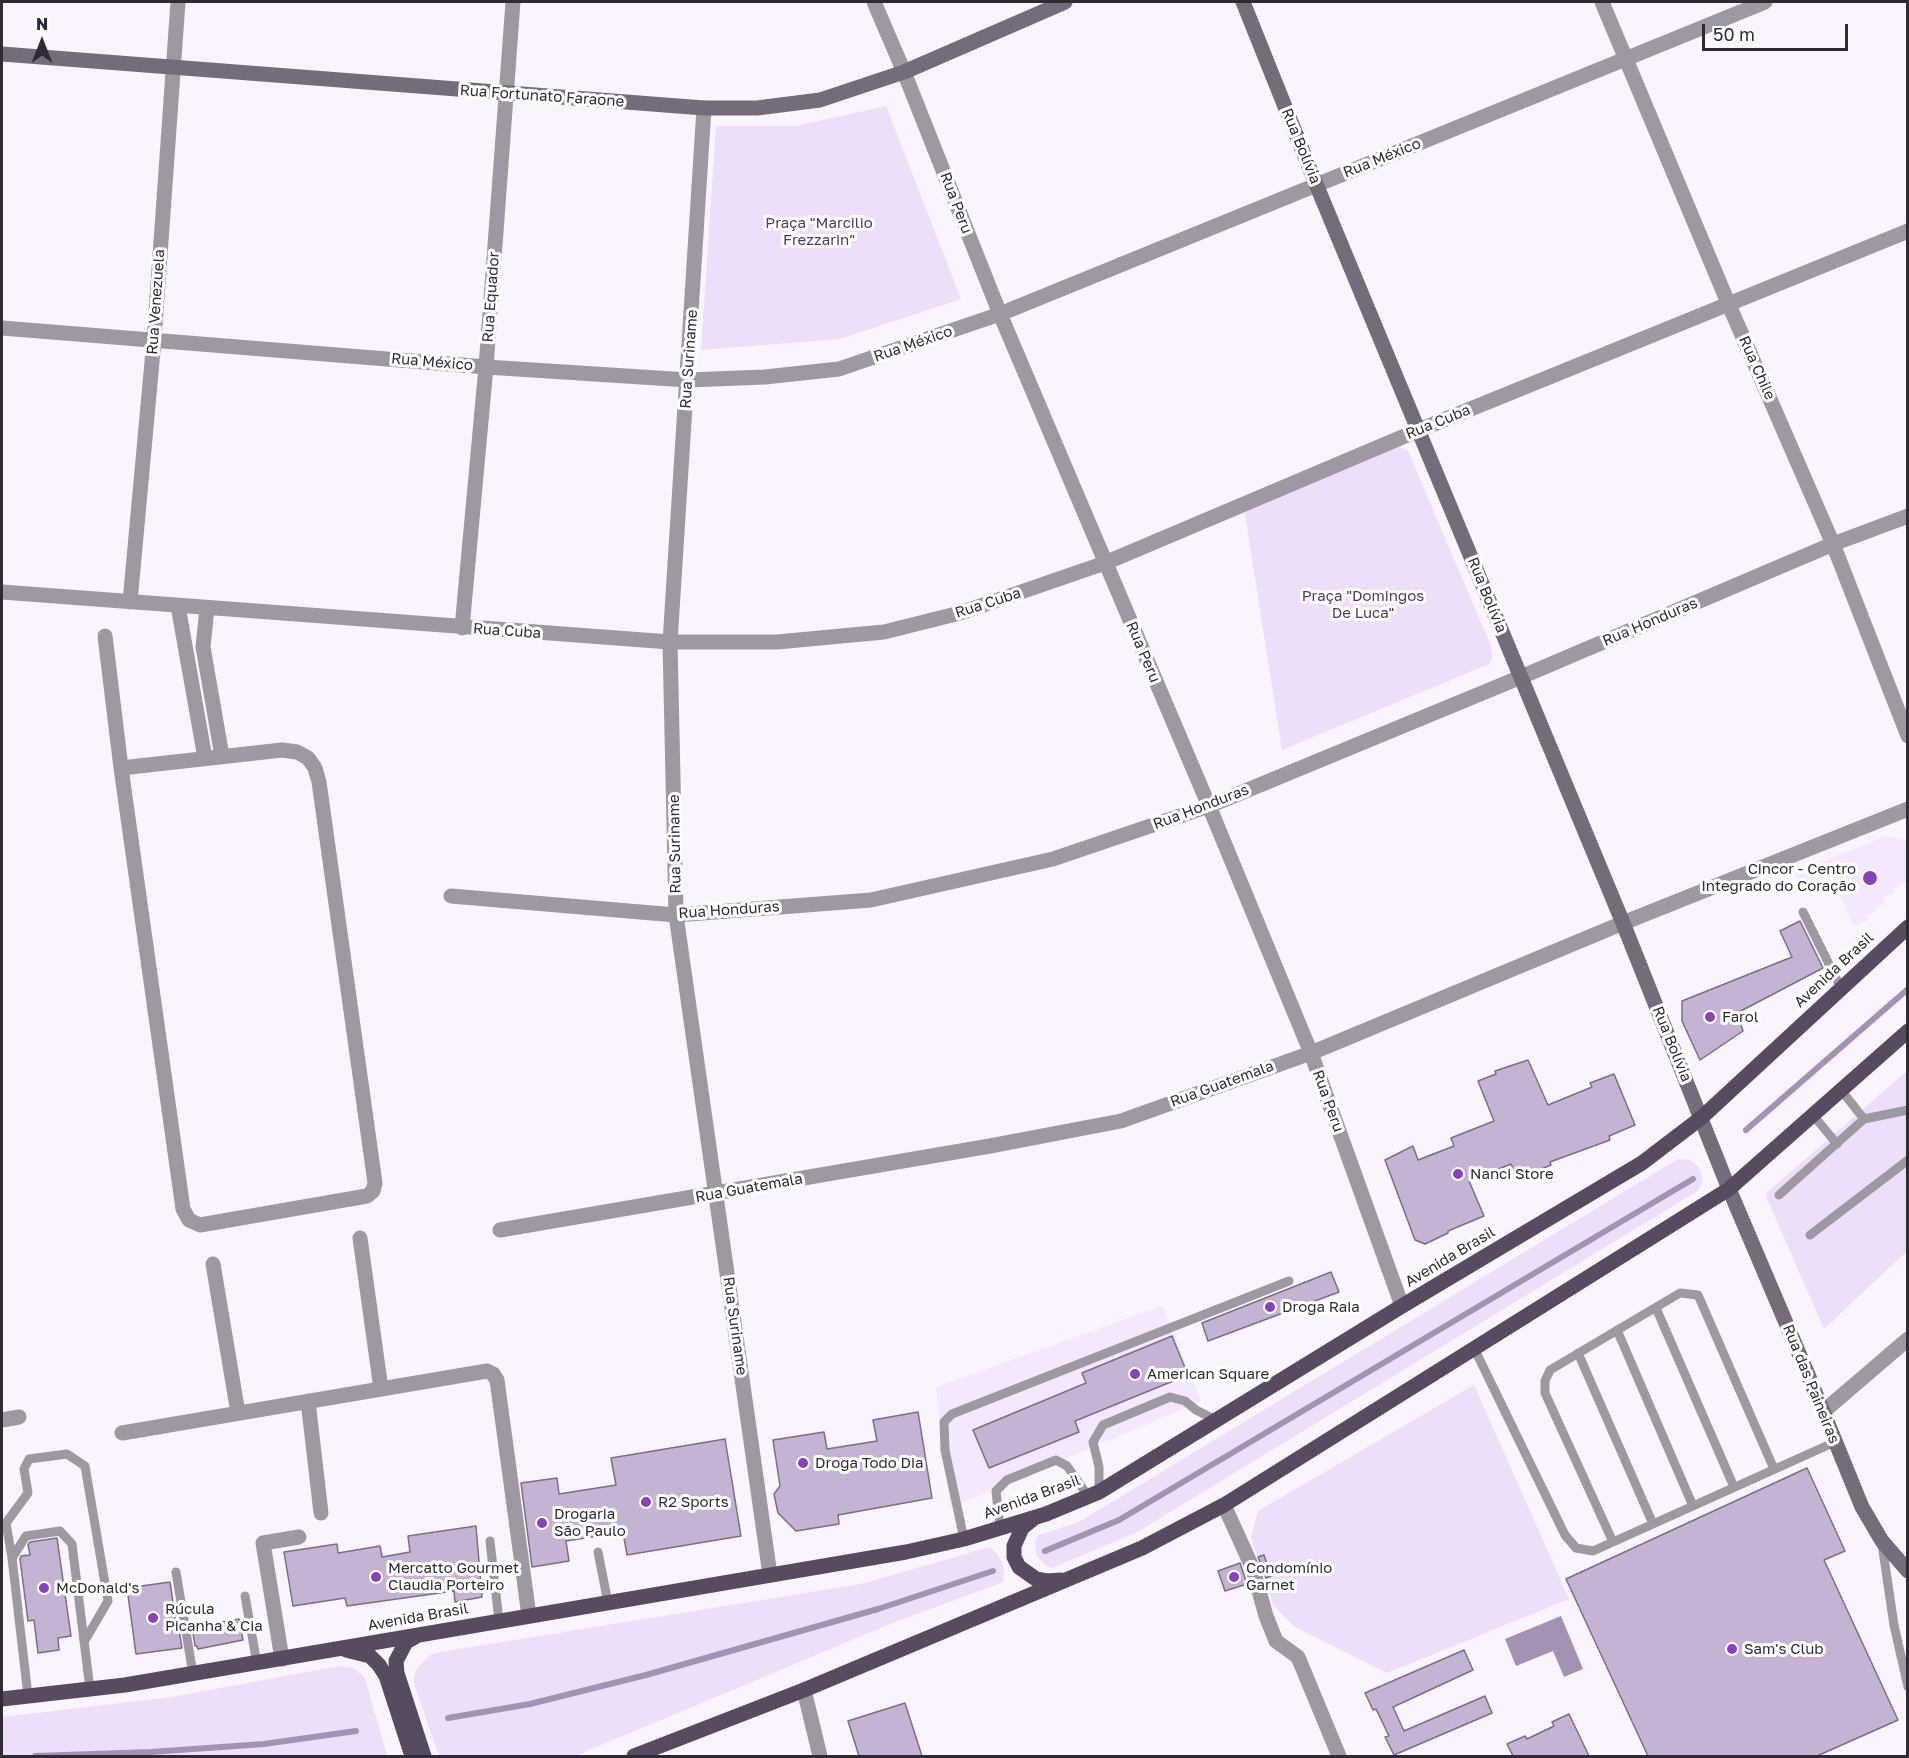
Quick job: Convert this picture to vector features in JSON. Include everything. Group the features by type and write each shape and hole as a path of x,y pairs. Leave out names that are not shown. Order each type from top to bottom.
{"main road":[{"name":"Rua Fortunato Faraone","path":"2,54 704,108 758,108 820,100 904,72 1065,2"},
{"name":"Rua Bolívia","path":"1243,2 1316,184 1623,923 1729,1189"},
{"name":"Avenida Brasil","path":"2,1698 90,1689 257,1664 339,1648 906,1552 964,1539 1046,1514 1094,1494 1402,1306 1642,1164 1701,1118 1908,927"},
{"path":"634,1756 804,1690 1067,1580 1142,1548 1224,1505 1729,1189 1908,1031"},
{"name":"Rua das Paineiras","path":"1729,1189 1824,1411 1862,1507 1882,1541 1908,1571"},
{"path":"1046,1514 1028,1522 1022,1528 1014,1546 1014,1557 1019,1567 1036,1579 1067,1580"},
{"path":"418,1636 406,1642 396,1661 397,1673 424,1756"},
{"path":"339,1648 370,1656 379,1665 386,1676 412,1756"}],"street":[{"name":"Rua Venezuela","path":"130,602 154,340 178,2"},
{"name":"Rua Equador","path":"462,628 486,367 513,2"},
{"name":"Rua Peru","path":"874,2 1000,314 1311,1053 1402,1306"},
{"name":"Rua Chile","path":"1602,2 1729,305 1833,544 1908,736"},
{"name":"Rua México","path":"2,328 486,367 688,380 839,369 1000,314 1765,2"},
{"name":"Rua Suriname","path":"704,108 670,642 676,915 770,1575"},
{"name":"Rua Cuba","path":"2,592 670,642 777,642 884,632 960,613 1105,563 1419,430 1908,231"},
{"name":"Rua Honduras","path":"451,896 676,915 871,900 1053,860 1209,806 1521,677 1833,544 1908,516"},
{"path":"178,606 204,758"},
{"path":"207,608 203,646 222,756"},
{"path":"105,636 121,768 183,1209 189,1220 200,1225 367,1196 373,1191 375,1183 319,782 315,768 308,758 297,752 282,750 121,768"},
{"name":"Rua Guatemala","path":"500,1230 716,1194 1121,1120 1311,1053 1623,923 1908,809"},
{"path":"360,1238 381,1389"},
{"path":"213,1264 238,1413"},
{"path":"1824,1411 1908,1339"},
{"path":"122,1433 487,1371 497,1380 529,1616"},
{"path":"308,1401 321,1513"},
{"path":"2,1420 19,1417"},
{"path":"1224,1505 1253,1569 1266,1616 1276,1641 1298,1657 1339,1756"},
{"path":"282,1659 262,1543 299,1537"},
{"path":"804,1690 820,1756"}],"lane":[{"path":"1803,912 1841,988"},
{"path":"1841,1090 1864,1119"},
{"path":"1779,1195 1864,1119 1908,1110"},
{"path":"1813,1115 1837,1144"},
{"path":"1810,1235 1908,1161"},
{"path":"964,1539 945,1450 944,1422 952,1414 1289,1281"},
{"path":"1613,1542 1545,1393 1545,1381 1550,1370 1680,1293 1698,1295 1774,1469"},
{"path":"1656,1308 1734,1487"},
{"path":"1617,1330 1693,1506"},
{"path":"1474,1348 1565,1535 1576,1548 1593,1551 1835,1442"},
{"path":"1578,1353 1653,1524"},
{"path":"1094,1494 1099,1467 1093,1443 1103,1425 1170,1397 1185,1401 1196,1410 1216,1420"},
{"path":"28,1696 6,1523 28,1493 24,1469 29,1459 67,1454 85,1466 108,1601 84,1642"},
{"path":"1000,1528 996,1491 1007,1480 1056,1460 1067,1466 1094,1494"},
{"path":"12,1558 26,1536 60,1531 72,1544 90,1689"},
{"path":"490,1541 499,1621"},
{"path":"1882,1541 1894,1625 1908,1687"},
{"path":"598,1552 608,1603"},
{"path":"176,1572 193,1674"},
{"path":"245,1596 257,1664"}],"shaded area":[{"name":"Cincor - Centro Integrado do Coração","path":"1886,836 1905,840 1907,882 1892,888 1894,893 1883,898 1886,904 1874,908 1875,911 1866,916 1868,920 1853,926 1831,874 1801,886 1795,872"},
{"path":"1162,1306 1201,1401 950,1508 936,1387"},
{"path":"1561,1616 1583,1669 1564,1677 1553,1651 1516,1666 1505,1639"}],"green space":[{"name":"Praça \"Marcilio Frezzarin\"","path":"886,106 961,299 840,339 701,350 716,126 796,126"},
{"name":"Praça \"Domingos De Luca\"","path":"1396,445 1408,451 1491,646 1492,658 1489,664 1282,750 1244,508"},
{"path":"1907,1071 1907,1251 1824,1329 1765,1194"},
{"path":"1678,1159 1690,1160 1699,1167 1703,1179 1699,1190 1139,1531 1052,1568 1046,1566 1036,1555 1035,1541 1039,1535 1079,1522"},
{"path":"1474,1385 1569,1599 1387,1673 1295,1627 1273,1605 1251,1537 1258,1511"},
{"path":"990,1547 1002,1562 1003,1582 890,1624 575,1756 439,1756 415,1687 414,1678 417,1668 430,1655 440,1652 861,1584"},
{"path":"339,1666 354,1668 365,1678 387,1756 2,1756 2,1717 172,1697"}],"building":[{"path":"1800,921 1823,968 1737,1013 1743,1031 1700,1060 1682,1021 1682,1001 1792,957 1780,931"},
{"path":"1528,1060 1548,1105 1592,1087 1590,1083 1614,1074 1635,1125 1609,1136 1610,1140 1550,1162 1551,1165 1534,1172 1533,1170 1516,1177 1511,1164 1469,1181 1484,1216 1448,1231 1425,1244 1415,1240 1385,1160 1413,1146 1418,1160 1454,1146 1451,1138 1494,1121 1478,1081 1496,1074 1495,1071"},
{"name":"Droga Raia","path":"1331,1272 1339,1292 1208,1341 1202,1323"},
{"path":"1172,1336 1188,1375 1075,1421 1079,1432 989,1468 973,1430 1086,1383 1082,1373"},
{"path":"918,1412 932,1498 838,1515 839,1524 796,1531 778,1513 774,1494 780,1486 773,1440 824,1432 827,1449 877,1441 873,1420"},
{"path":"725,1439 741,1536 627,1555 623,1532 566,1541 569,1561 532,1567 521,1483 557,1478 559,1494 616,1485 611,1458"},
{"name":"Sam's Club","path":"1807,1468 1845,1551 1824,1560 1898,1720 1817,1756 1648,1756 1566,1579"},
{"path":"476,1526 482,1597 455,1602 454,1591 347,1606 345,1598 293,1606 284,1552 337,1544 338,1553 380,1546 382,1557 410,1552 408,1536"},
{"name":"McDonald's","path":"57,1538 71,1636 58,1638 59,1650 38,1653 34,1620 28,1621 20,1559 21,1556 30,1555 28,1545 30,1542"},
{"path":"1264,1555 1271,1576 1266,1578 1258,1557"},
{"name":"Condomínio Garnet","path":"1240,1563 1247,1584 1225,1591 1218,1571"},
{"name":"Rúcula Picanha & Cia","path":"170,1582 182,1648 136,1654 127,1588"},
{"path":"239,1619 243,1640 198,1649 195,1646 192,1627"},
{"path":"1464,1650 1473,1670 1393,1707 1404,1731 1485,1696 1492,1713 1394,1755 1385,1737 1389,1736 1376,1709 1373,1710 1365,1693"},
{"path":"905,1703 922,1756 859,1756 848,1721"},
{"path":"1569,1714 1589,1756 1513,1756 1507,1744 1525,1736 1527,1739 1554,1726 1552,1722"}],"waterway":[{"path":"1746,1130 1908,989"},
{"path":"1045,1551 1119,1520 1693,1179"},
{"path":"448,1718 530,1704 646,1675 878,1609 993,1571"},
{"path":"35,1756 151,1752 264,1744 356,1731"}],"place":[{"name":"Cincor - Centro Integrado do Coração","path":"1870,878"},
{"name":"Farol","path":"1710,1017"},
{"name":"Nanci Store","path":"1458,1174"},
{"name":"Droga Raia","path":"1270,1307"},
{"name":"American Square","path":"1135,1374"},
{"name":"Droga Todo Dia","path":"803,1463"},
{"name":"R2 Sports","path":"646,1502"},
{"name":"Drogaria São Paulo","path":"542,1523"},
{"name":"Mercatto Gourmet Claudia Porteiro","path":"376,1577"},
{"name":"Condomínio Garnet","path":"1234,1577"},
{"name":"McDonald's","path":"44,1588"},
{"name":"Rúcula Picanha & Cia","path":"153,1618"},
{"name":"Sam's Club","path":"1732,1649"}]}
